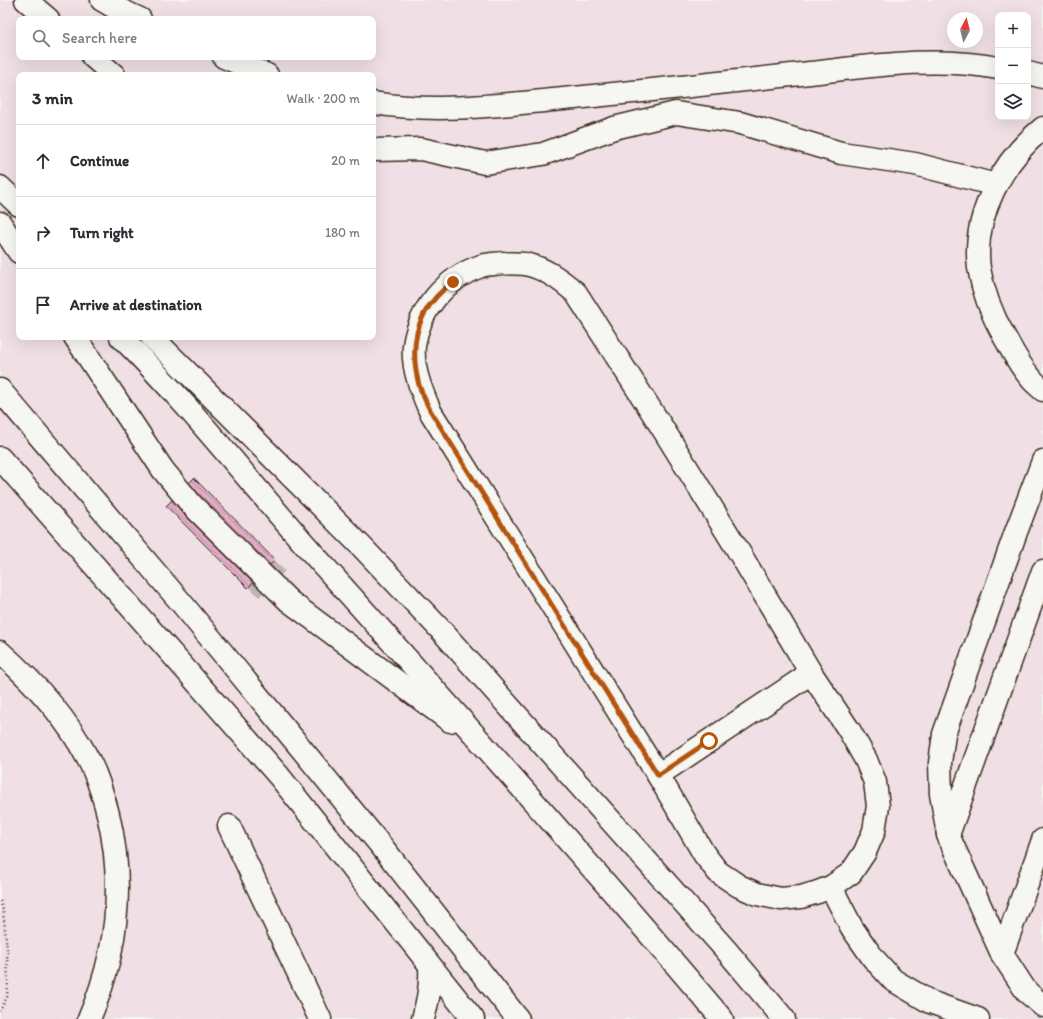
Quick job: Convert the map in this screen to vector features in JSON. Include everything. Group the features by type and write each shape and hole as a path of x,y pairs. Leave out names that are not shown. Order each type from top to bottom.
{"street":[{"path":"26,0 45,16"},
{"path":"102,0 134,16"},
{"path":"96,60 110,72"},
{"path":"231,60 260,72"},
{"path":"376,104 419,108 470,108 702,85 892,63 932,62 995,67"},
{"path":"1031,74 1043,77"},
{"path":"376,150 421,149 484,163 543,154 614,128 676,113 740,123 841,153 915,164 996,185"},
{"path":"1043,128 1029,139 1011,160 996,185 984,212 979,240 979,268 985,294 995,319 1030,378 1043,390"},
{"path":"0,187 16,202"},
{"path":"0,218 16,233"},
{"path":"0,223 16,247"},
{"path":"503,263 525,264 561,279 576,293 667,436 811,673 849,730 866,760 875,782 878,806 874,831 865,852 851,873 831,887 801,897 781,899 757,894 739,886 718,872 704,854 658,775 430,410 420,386 415,366 414,347 419,325 428,306 443,289 463,274 482,266 503,263"},
{"path":"77,340 163,470 202,515 289,601 487,749"},
{"path":"124,340 156,371 283,520 615,893 722,1019"},
{"path":"155,340 361,546 440,629 726,950 784,1019"},
{"path":"0,390 194,618 383,848 518,1019"},
{"path":"0,458 279,776 472,1019"},
{"path":"1043,461 944,734 940,763 941,794 948,835 1002,954 1026,991 1043,1006"},
{"path":"948,835 1043,572"},
{"path":"0,652 32,683 71,730 88,758 102,792 111,829 117,868 117,909 112,941 104,975 89,1019"},
{"path":"658,775 811,673"},
{"path":"229,826 320,1019"},
{"path":"1002,954 1043,840"},
{"path":"831,887 852,928 873,958 893,980 930,1002 978,1019"},
{"path":"423,1019 428,1003 431,983 430,967"}],"path":[{"path":"0,901 7,948 8,982 7,997 0,1010"}],"shaded area":[{"path":"0,0 1043,0 1043,1019 0,1019"}],"building":[{"path":"194,478 275,560 248,588 166,506"}],"route":[{"path":"453,282 443,289 428,306 419,325 414,347 415,366 420,386 430,410 658,775 709,741"}]}
